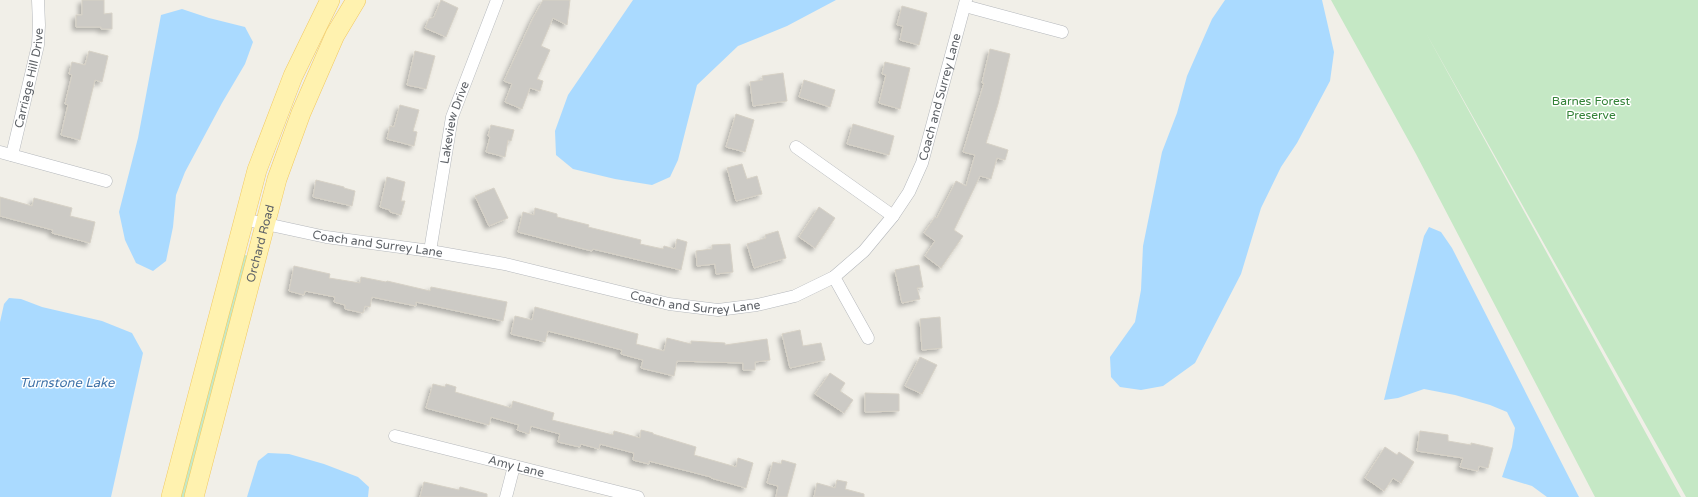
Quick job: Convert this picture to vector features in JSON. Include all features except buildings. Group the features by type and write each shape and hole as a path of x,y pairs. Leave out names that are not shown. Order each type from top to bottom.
{"main road":[{"name":"Orchard Road","path":"171,497 257,170 293,76 330,0"},
{"name":"Orchard Road","path":"194,497 277,179 302,113 335,35 356,0"}],"street":[{"name":"Carriage Hill Drive","path":"6,154 38,45 38,0"},
{"name":"Lakeview Drive","path":"430,251 452,117 497,0"},
{"path":"966,3 1062,32"},
{"name":"Coach and Surrey Lane","path":"243,219 326,238 430,251 505,264 669,304 718,310 756,305 795,296 834,277 864,251 893,216 909,192 922,163 966,3"},
{"path":"796,147 893,216"},
{"path":"6,154 106,181"},
{"path":"834,277 868,338"},
{"name":"Amy Lane","path":"395,436 638,497"},
{"path":"506,497 514,466"}],"green space":[{"name":"Barnes Forest Preserve","path":"1331,0 1698,0 1698,497 1686,497 1426,33 1681,497 1595,497 1416,154"},
{"path":"245,255 250,256 187,497 179,497 239,265"}],"water":[{"path":"633,0 836,0 787,26 738,46 697,85 678,160 670,177 652,185 615,179 573,169 556,155 555,131 568,95"},
{"path":"1225,0 1322,0 1334,52 1330,81 1297,143 1281,167 1261,208 1241,274 1195,363 1163,386 1141,390 1120,387 1111,377 1110,357 1135,322 1141,290 1143,246 1162,152 1177,113 1187,76 1212,19"},
{"path":"182,9 209,18 245,27 253,42 245,64 185,172 176,195 173,227 166,261 153,271 136,263 125,240 119,212 138,138 161,15"},
{"path":"1429,227 1441,232 1452,248 1579,497 1547,497 1532,486 1502,477 1512,447 1515,428 1507,412 1490,405 1455,395 1424,389 1398,398 1384,400 1424,236"},
{"name":"Turnstone Lake","path":"9,298 21,299 42,307 102,321 132,333 143,353 111,497 0,497 0,322 4,304"},
{"path":"268,453 289,454 324,464 358,477 369,487 368,497 247,497 258,461"}]}
